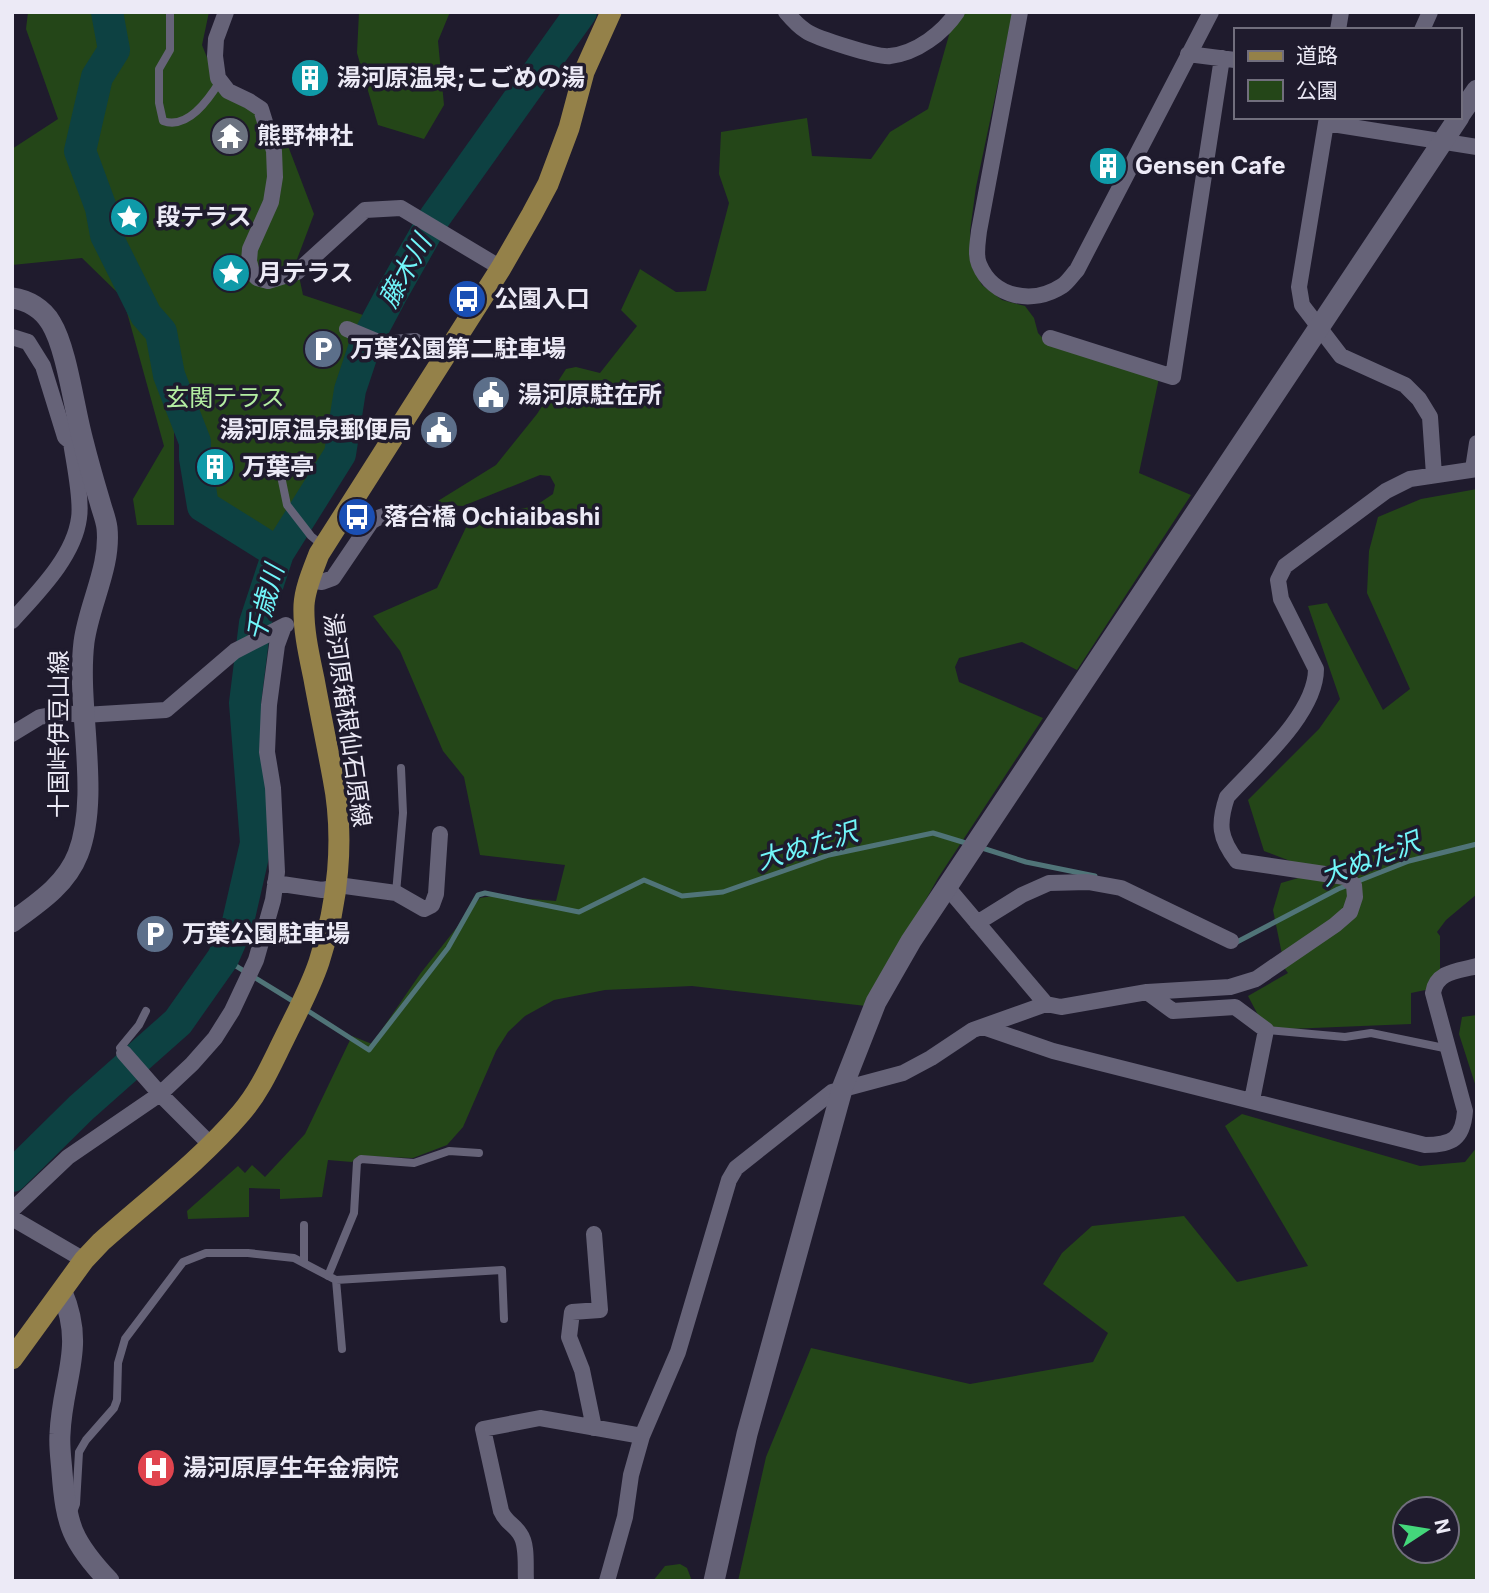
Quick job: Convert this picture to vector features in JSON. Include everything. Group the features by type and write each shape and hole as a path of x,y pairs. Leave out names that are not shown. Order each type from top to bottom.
{"main road":[{"name":"湯河原箱根仙石原線","path":"12,1359 84,1260 130,1215 212,1146 244,1110 262,1084 308,990 319,962 335,888 339,813 304,618 304,603 317,541 443,360 548,184 569,128 584,72 611,12"}],"street":[{"path":"226,12 216,39 215,56 220,81 228,91 261,109 274,151 275,177 271,202 250,249 249,261 257,278 268,281 297,272 365,210 401,208 500,268"},
{"path":"786,12 808,33 889,57 929,40 946,27 957,12"},
{"path":"1020,12 978,241 978,261 988,279 1006,294 1028,297 1048,293 1065,285 1077,270 1210,12"},
{"path":"1423,28 1430,12"},
{"path":"1050,338 1173,377 1228,59 1188,54"},
{"path":"1461,114 1477,90"},
{"path":"713,1581 747,1434 842,1086 876,1002 911,941 1458,119"},
{"path":"1434,475 1430,417 1419,400 1405,385 1341,356 1302,305 1299,287 1326,120 1378,124 1405,136 1471,146"},
{"name":"十国峠伊豆山線","path":"12,298 22,299 44,313 53,325 60,343 77,440 107,528 104,566 84,642 88,802 85,830 77,857 53,892 12,922"},
{"path":"350,331 383,344 415,341 443,360"},
{"path":"12,337 28,342 43,366 65,437 77,440 80,516 74,537 58,565 12,621"},
{"path":"607,1581 625,1517 631,1475 642,1436 678,1352 729,1180 736,1168 831,1092 902,1073 931,1058 973,1030 1046,1004 1061,1007 1147,992 1230,987 1256,979 1350,912 1355,897 1354,885 1345,877 1237,861 1221,835 1221,814 1227,797 1297,719 1316,680 1316,668 1281,598 1278,580 1285,566 1386,491 1410,479 1475,469 1477,443"},
{"path":"310,580 322,582 333,578 371,522 378,517 398,512 430,514"},
{"path":"12,734 40,717 62,713 84,715 166,710 235,652 304,618"},
{"path":"12,1210 68,1157 192,1064 215,1038 232,1011 256,960 273,900 275,883 273,788 267,752 269,705 279,629"},
{"path":"275,883 322,890 345,886 396,893 424,909 432,905 436,894 440,834"},
{"path":"977,923 1022,895 1049,883 1088,882 1121,888 1231,941"},
{"path":"947,887 1046,1004"},
{"path":"983,1027 1053,1051 1425,1144 1444,1145 1458,1136 1464,1124 1465,1111 1433,993 1434,985 1446,974 1477,965"},
{"path":"1147,992 1173,1011 1235,1007 1266,1030 1252,1100"},
{"path":"124,1053 157,1091 212,1146"},
{"path":"12,1218 84,1260"},
{"path":"594,1234 600,1310 572,1312 569,1337 582,1370 594,1427"},
{"path":"62,1292 71,1314 74,1339 60,1434 65,1508 72,1533 85,1555 109,1581"},
{"path":"526,1581 524,1543 520,1532 505,1521 501,1511 483,1429 540,1418 642,1436"}],"lane":[{"path":"170,12 170,50 159,68 159,103 163,121 168,123 188,118 200,109 220,81"},
{"path":"281,476 287,505 317,541"},
{"path":"396,893 403,813 401,768"},
{"path":"124,1053 120,1048 139,1025 146,1011"},
{"path":"1266,1030 1345,1037 1371,1033 1448,1049"},
{"path":"342,1349 332,1278 354,1213 357,1162 361,1159 414,1163 449,1151 479,1153"},
{"path":"304,1225 304,1262"},
{"path":"69,1522 76,1504 79,1452 114,1408 117,1400 117,1363 125,1339 183,1262 206,1253 248,1253 294,1258 332,1278 502,1270 504,1319"}],"green space":[{"name":"玄関テラス","path":"28,12 209,12 202,45 218,85 261,116 280,125 314,214 296,262 303,295 372,318 335,450 278,553 203,506 195,442 183,412 174,431 174,525 137,525 133,499 164,446 123,298 82,258 12,265 12,149 58,119 26,29"},
{"path":"359,12 450,12 438,41 444,105 424,139 378,125 357,53"},
{"path":"964,12 1013,12 976,187 970,231 971,264 982,285 1002,300 1025,306 1034,318 1038,333 1049,345 1159,378 1139,473 1191,495 1077,670 1022,642 959,658 955,667 959,682 1043,718 938,878 866,1006 692,986 605,990 554,1000 525,1016 508,1032 496,1051 463,1127 447,1145 413,1158 358,1156 352,1162 328,1160 322,1197 280,1199 280,1189 249,1188 249,1217 188,1219 187,1211 238,1166 245,1173 252,1165 265,1177 305,1134 352,1036 372,1044 420,974 480,898 493,896 556,901 565,865 480,855 464,777 443,751 400,651 373,616 437,588 470,519 535,506 553,494 555,485 550,476 540,475 463,506 433,504 496,465 537,414 566,369 576,367 600,373 637,326 621,310 640,269 676,292 706,291 729,203 719,174 721,132 807,118 812,156 871,159 890,132 928,109 951,28"},
{"path":"1477,489 1477,894 1446,920 1437,932 1440,936 1440,987 1411,993 1411,1024 1266,1030 1248,996 1288,973 1273,910 1281,883 1319,872 1264,851 1248,800 1319,729 1340,699 1308,606 1327,603 1383,710 1410,689 1367,593 1369,551 1378,517 1421,499"},
{"path":"1477,1015 1477,1090 1459,1034 1462,1017"},
{"path":"1242,1114 1420,1166 1465,1162 1477,1147 1477,1581 738,1581 766,1457 811,1348 970,1384 1093,1362 1108,1333 1043,1284 1062,1253 1092,1226 1184,1216 1237,1282 1308,1266 1225,1126"},
{"path":"680,1564 687,1568 692,1581 653,1581 665,1566"}],"waterway":[{"name":"千歳川","path":"12,1176 81,1108 178,1022 223,958 237,926 256,843 245,703 255,623 278,553 203,506 195,442 169,375 161,332 146,315 106,235 101,208 80,151 97,77 114,50 107,12"},
{"name":"藤木川","path":"278,553 340,454 350,390 366,342 391,295 435,217 581,12"},
{"name":"大ぬた沢","path":"305,1009 369,1050 448,948 478,895 485,893 579,912 644,880 682,896 723,892 829,855 933,833 969,844"},
{"name":"大ぬた沢","path":"1235,943 1338,889 1409,861 1477,844"},
{"name":"大ぬた沢","path":"979,847 1026,862 1095,876"},
{"name":"大ぬた沢","path":"223,958 296,1003"}],"place":[{"name":"湯河原温泉;こごめの湯","path":"310,78"},
{"name":"熊野神社","path":"230,136"},
{"name":"Gensen Cafe","path":"1108,166"},
{"name":"段テラス","path":"129,217"},
{"name":"月テラス","path":"231,273"},
{"name":"公園入口","path":"467,299"},
{"name":"万葉公園第二駐車場","path":"323,349"},
{"name":"湯河原駐在所","path":"491,395"},
{"name":"湯河原温泉郵便局","path":"439,430"},
{"name":"万葉亭","path":"215,467"},
{"name":"落合橋 Ochiaibashi","path":"357,517"},
{"name":"万葉公園駐車場","path":"155,934"},
{"name":"湯河原厚生年金病院","path":"156,1468"}]}
